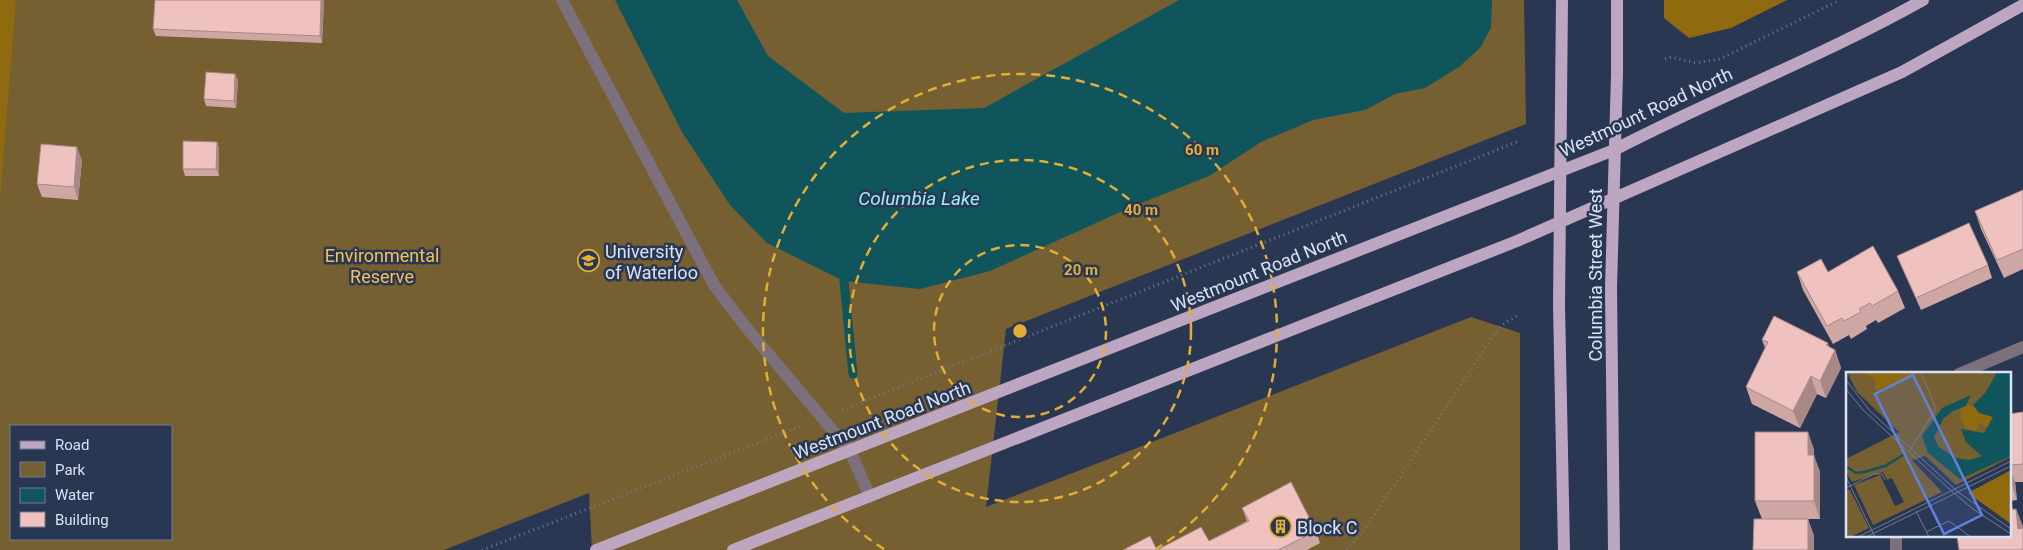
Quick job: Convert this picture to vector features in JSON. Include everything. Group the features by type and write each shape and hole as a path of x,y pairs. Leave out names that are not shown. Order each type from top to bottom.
{"main road":[{"name":"Columbia Street West","path":"1562,0 1559,305 1564,550"},
{"name":"Columbia Street West","path":"1614,550 1611,288 1612,199 1618,74 1617,0"},
{"name":"Westmount Road North","path":"596,550 1614,150 1675,119 1873,28 1923,0"},
{"path":"734,550 1561,222 1902,72 2023,5"}],"street":[{"path":"562,0 714,285 744,326 850,451 870,497"},
{"path":"1964,372 2023,347"}],"path":[{"path":"1665,59 1672,57 1695,63 1720,59 1840,0"},
{"path":"482,550 822,418 1517,142"},
{"path":"1347,550 1365,529 1500,326 1516,316"}],"green space":[{"name":"Environmental Reserve","path":"0,0 1524,0 1526,124 1006,329 986,507 1471,317 1520,333 1520,550 592,550 589,493 444,550 0,550"}],"shaded area":[{"path":"0,0 16,0 0,200"},
{"path":"1664,0 1787,0 1731,28 1689,38 1664,18"}],"water":[{"name":"Columbia Lake","path":"615,0 737,0 768,56 844,113 984,108 1179,0 1492,0 1491,28 1480,48 1459,67 1425,88 1395,94 1365,110 1313,120 1261,142 1209,176 1129,208 990,271 920,289 844,281 767,243 730,205 682,132"}],"building":[{"path":"155,0 321,0 320,36 153,29"},
{"path":"206,72 235,74 234,101 204,99"},
{"path":"183,141 217,142 216,169 183,169"},
{"path":"41,144 77,147 74,187 37,184"},
{"path":"2023,190 2023,249 1997,260 1975,211"},
{"path":"1969,223 1988,265 1916,298 1897,256"},
{"path":"1873,246 1898,291 1872,306 1870,303 1859,309 1861,312 1844,321 1842,318 1827,326 1797,272 1821,259 1828,272"},
{"path":"1774,316 1828,343 1826,345 1835,350 1820,381 1811,376 1793,411 1746,387 1768,342 1762,340"},
{"path":"2023,412 2023,464 2010,465 2010,414"},
{"path":"1755,432 1808,432 1808,455 1814,455 1814,501 1755,501"},
{"path":"1291,482 1316,531 1278,550 1157,550 1201,527 1209,541 1249,521 1242,508"},
{"path":"2016,509 2018,529 2023,528 2023,550 1959,550 1957,538 2010,538 2010,510"},
{"path":"1754,519 1808,519 1808,550 1753,550"},
{"path":"1150,536 1157,550 1123,550"}],"waterway":[{"path":"844,281 853,374"}],"place":[{"name":"University of Waterloo","path":"589,261"},
{"name":"Block C","path":"1281,527"}]}
